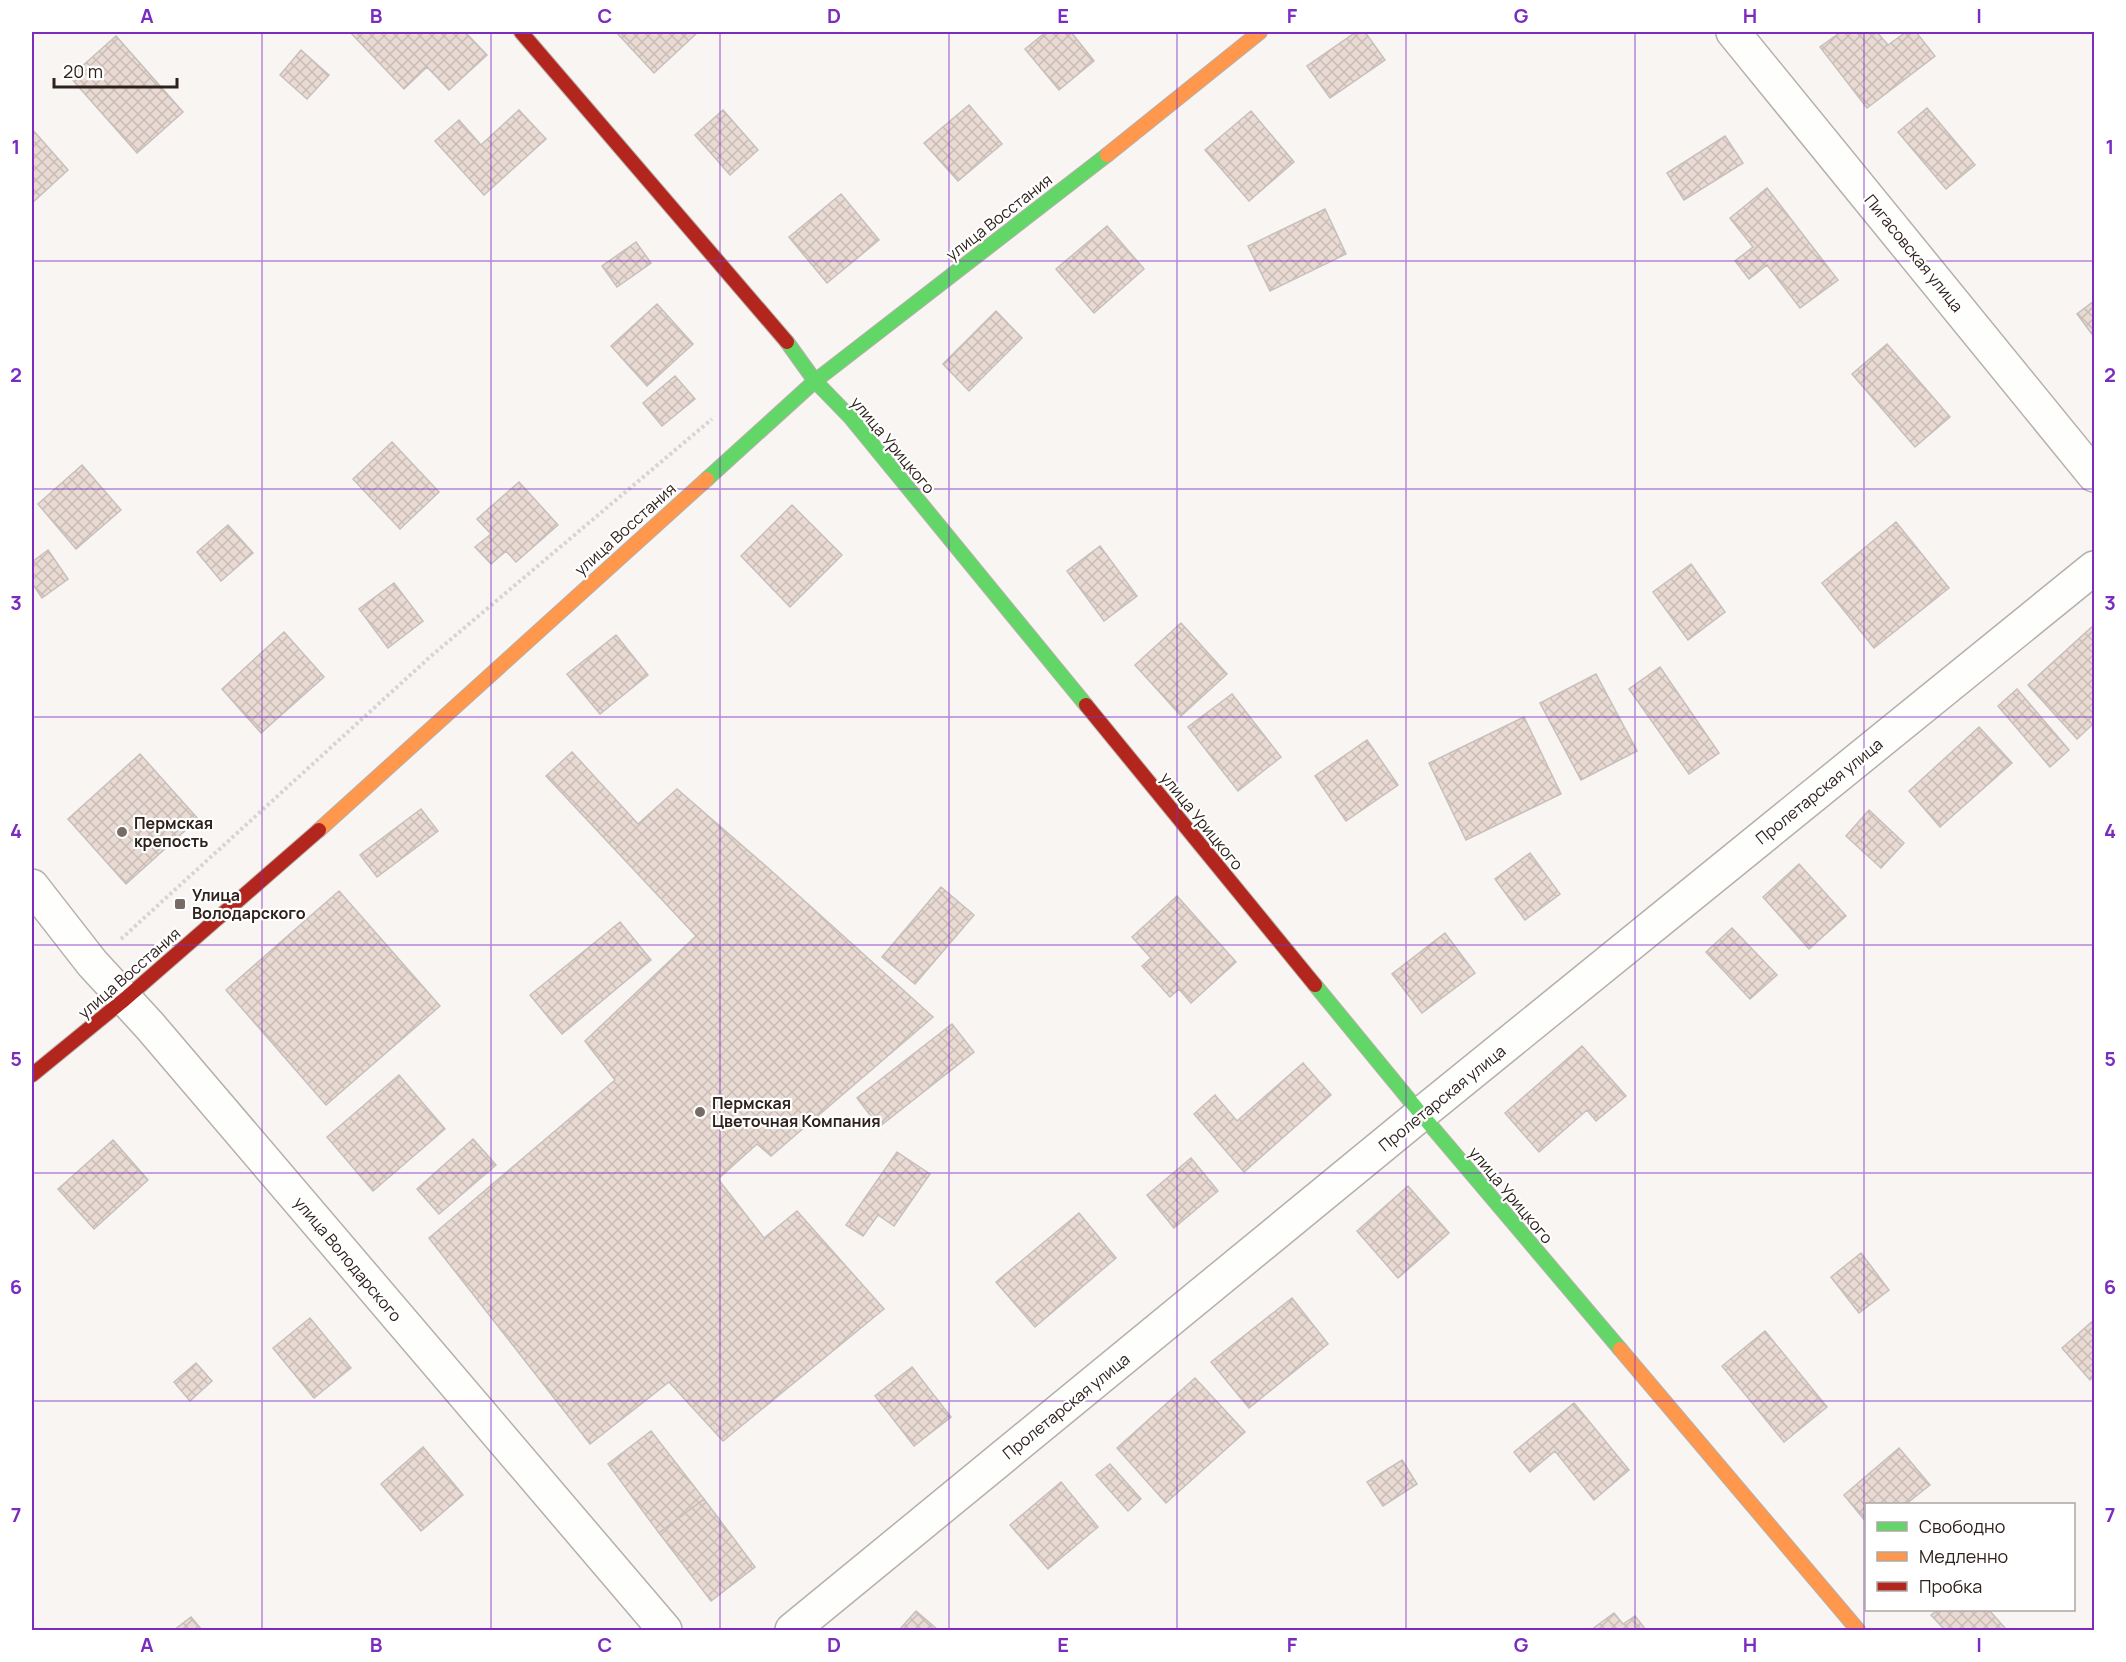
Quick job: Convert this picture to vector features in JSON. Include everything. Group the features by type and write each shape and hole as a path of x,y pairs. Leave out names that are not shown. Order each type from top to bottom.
{"street":[{"name":"улица Урицкого","path":"521,32 795,352 815,381 857,426 1421,1114 1858,1630"},
{"name":"улица Восстания","path":"32,1075 125,999 326,824 815,381 1154,118 1260,32"},
{"name":"Пигасовская улица","path":"1733,32 2094,475"},
{"name":"Пролетарская улица","path":"792,1630 1421,1114 2094,568"},
{"name":"улица Володарского","path":"32,886 92,963 665,1630"}],"path":[{"path":"92,963 132,930 431,656 718,414"}],"building":[{"path":"350,32 465,32 487,55 449,90 427,67 404,89"},
{"path":"616,32 695,32 697,33 654,73"},
{"path":"1046,32 1071,32 1094,61 1059,90 1025,49"},
{"path":"1356,32 1365,32 1385,60 1330,98 1307,66"},
{"path":"1841,32 1877,32 1888,45 1906,32 1916,32 1935,56 1867,108 1820,47"},
{"path":"116,36 183,112 137,153 70,77"},
{"path":"301,50 329,75 307,99 280,75"},
{"path":"969,105 1002,144 958,181 924,143"},
{"path":"1927,108 1975,165 1946,189 1898,132"},
{"path":"519,110 546,139 484,195 435,141 459,120 481,145"},
{"path":"723,110 758,150 730,175 695,135"},
{"path":"1251,111 1294,162 1249,201 1205,150"},
{"path":"32,129 68,170 32,203"},
{"path":"1725,136 1743,163 1684,200 1667,173"},
{"path":"1767,188 1838,280 1800,308 1767,265 1749,279 1735,261 1753,247 1730,218"},
{"path":"841,194 879,240 827,283 789,237"},
{"path":"1325,209 1346,254 1270,291 1248,246"},
{"path":"1107,226 1144,269 1094,313 1056,269"},
{"path":"636,242 651,263 617,287 602,266"},
{"path":"2094,301 2094,337 2077,314"},
{"path":"657,304 693,344 647,386 611,346"},
{"path":"996,311 1022,338 969,391 943,364"},
{"path":"1887,344 1950,417 1915,447 1852,374"},
{"path":"675,376 695,399 662,426 643,403"},
{"path":"392,442 439,492 400,529 353,479"},
{"path":"82,465 121,510 76,549 38,504"},
{"path":"519,482 558,525 516,562 506,551 491,564 475,547 491,534 477,519"},
{"path":"792,505 842,555 790,607 741,556"},
{"path":"1896,522 1949,588 1874,648 1822,583"},
{"path":"228,525 253,553 221,581 197,552"},
{"path":"1100,546 1137,596 1104,621 1067,571"},
{"path":"48,550 68,579 42,598 32,583 32,562"},
{"path":"1691,564 1725,612 1688,640 1653,592"},
{"path":"394,583 423,621 388,648 359,609"},
{"path":"1181,623 1227,674 1181,716 1135,665"},
{"path":"2094,625 2094,723 2077,739 2028,685"},
{"path":"284,632 324,677 261,733 222,689"},
{"path":"616,635 648,675 600,714 567,674"},
{"path":"1660,667 1719,753 1689,774 1629,689"},
{"path":"1596,674 1637,751 1581,780 1540,703"},
{"path":"2017,689 2069,750 2050,767 1998,706"},
{"path":"1232,694 1281,757 1238,791 1188,727"},
{"path":"1524,717 1561,794 1466,840 1429,763"},
{"path":"1979,727 2012,763 1940,827 1909,791"},
{"path":"1367,740 1398,785 1346,821 1315,776"},
{"name":"Пермская Цветочная Компания","path":"572,752 638,824 677,789 933,1017 771,1156 757,1144 718,1179 764,1238 797,1211 884,1309 723,1441 669,1382 590,1444 429,1238 615,1080 585,1041 696,936 546,776"},
{"path":"140,754 198,819 126,884 68,819"},
{"path":"421,809 438,831 377,877 360,855"},
{"path":"1869,810 1904,843 1881,868 1846,836"},
{"path":"1530,853 1560,894 1525,920 1495,879"},
{"path":"1799,864 1846,916 1809,949 1763,897"},
{"path":"941,887 974,915 915,984 882,957"},
{"path":"339,891 440,1006 326,1105 226,990"},
{"path":"1177,896 1236,962 1191,1003 1179,989 1170,997 1142,966 1151,958 1132,937"},
{"path":"620,922 651,960 562,1034 530,995"},
{"path":"1732,928 1777,975 1750,999 1706,952"},
{"path":"1445,933 1475,973 1422,1013 1392,974"},
{"path":"952,1024 974,1052 879,1127 857,1098"},
{"path":"1582,1046 1626,1096 1596,1121 1587,1110 1539,1152 1505,1113"},
{"path":"1303,1063 1331,1095 1244,1172 1194,1114 1215,1095 1237,1121"},
{"path":"399,1075 445,1129 373,1191 327,1137"},
{"path":"473,1139 496,1165 439,1214 417,1189"},
{"path":"113,1140 148,1180 94,1229 58,1189"},
{"path":"897,1152 930,1174 894,1226 878,1215 863,1236 846,1225"},
{"path":"1191,1158 1218,1191 1174,1228 1147,1195"},
{"path":"1408,1186 1449,1233 1398,1278 1357,1231"},
{"path":"1079,1213 1116,1258 1035,1327 996,1282"},
{"path":"1861,1253 1889,1290 1859,1313 1831,1277"},
{"path":"1292,1298 1328,1344 1249,1408 1211,1362"},
{"path":"310,1318 351,1368 314,1398 273,1348"},
{"path":"2094,1320 2094,1376 2090,1380 2062,1348"},
{"path":"1765,1331 1827,1407 1784,1442 1722,1366"},
{"path":"196,1363 212,1381 190,1401 174,1382"},
{"path":"912,1367 951,1417 914,1446 875,1396"},
{"path":"1195,1378 1245,1432 1166,1503 1117,1448"},
{"path":"1574,1403 1629,1470 1594,1500 1555,1451 1530,1472 1514,1452"},
{"path":"651,1431 704,1499 659,1533 608,1464"},
{"path":"423,1447 463,1495 421,1531 381,1484"},
{"path":"1899,1448 1930,1485 1907,1503 1865,1503 1865,1521 1844,1495"},
{"path":"1402,1460 1417,1484 1383,1506 1367,1482"},
{"path":"1110,1464 1141,1499 1128,1511 1096,1475"},
{"path":"1061,1482 1098,1527 1048,1569 1010,1525"},
{"path":"704,1499 755,1567 711,1601 659,1533"},
{"path":"916,1611 938,1630 899,1630"},
{"path":"1937,1611 1990,1611 2005,1628 2002,1630 1945,1630 1931,1615"},
{"path":"1614,1613 1623,1624 1635,1616 1646,1630 1591,1630"},
{"path":"191,1617 202,1630 174,1630"}],"traffic: fast":[{"path":"707,479 815,381 1107,155"},
{"path":"787,342 815,381 850,417 1086,705"},
{"path":"1315,985 1620,1349"}],"traffic: slow":[{"path":"1107,155 1260,32"},
{"path":"319,830 707,479"},
{"path":"1620,1349 1858,1630"}],"traffic: jam":[{"path":"521,32 787,342"},
{"path":"1086,705 1315,985"},
{"path":"32,1075 125,999 319,830"}],"place":[{"name":"Пермская крепость","path":"122,832"},
{"name":"Улица Володарского","path":"180,904"},
{"name":"Пермская Цветочная Компания","path":"700,1112"}]}
